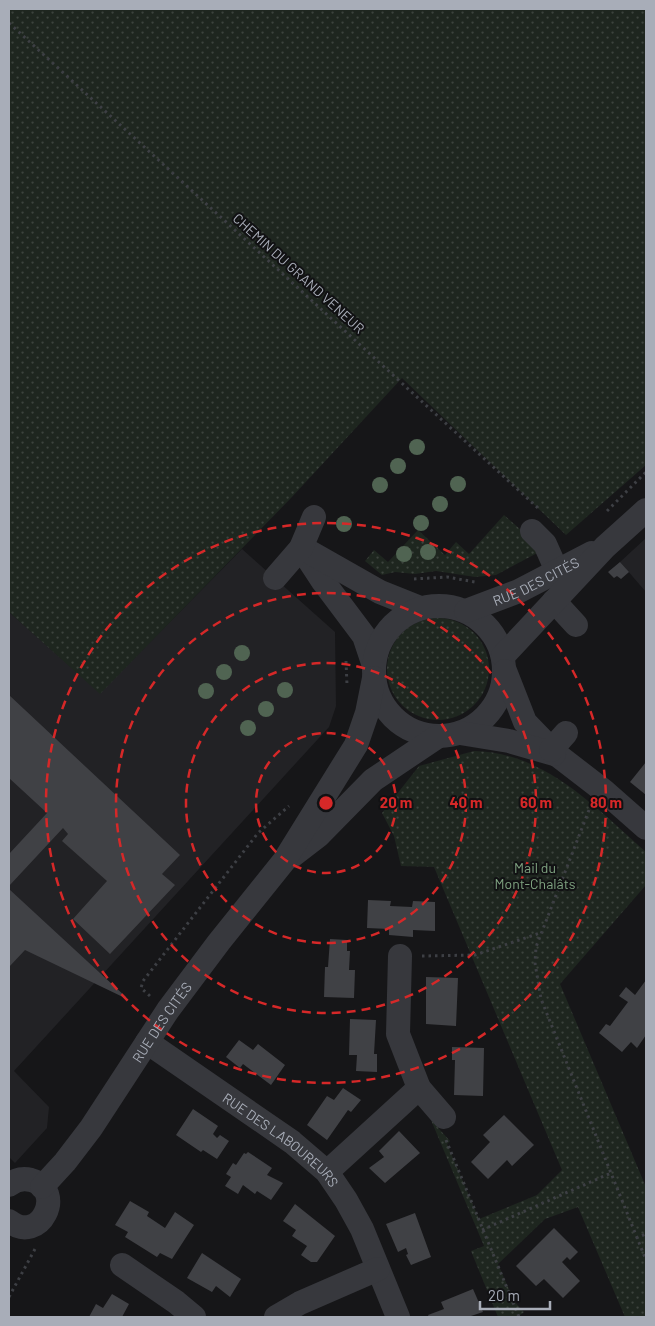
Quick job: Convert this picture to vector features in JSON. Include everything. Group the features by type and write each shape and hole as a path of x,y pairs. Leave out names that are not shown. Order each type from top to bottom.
{"street":[{"name":"RUE DES CITÉS","path":"504,664 554,601 605,547 646,510"},
{"path":"275,578 302,548 314,517"},
{"path":"536,521 557,571"},
{"name":"RUE DES CITÉS","path":"466,610 505,598 605,547"},
{"path":"302,548 380,592 420,608"},
{"path":"302,548 322,580 364,636 379,696 388,712 402,725 419,733 557,746"},
{"path":"554,601 576,625"},
{"path":"374,672 378,647 388,630 402,616 420,608 435,605 466,610 483,622 496,637 525,722 557,746 646,828"},
{"path":"448,735 478,724 492,710 502,692 504,664"},
{"name":"RUE DES CITÉS","path":"42,1186 65,1162 91,1128 147,1042 219,942 284,861 356,745 367,713 374,672"},
{"name":"RUE DES CITÉS","path":"284,861 318,836 374,780 448,735"},
{"path":"400,956 398,1034 419,1088 444,1117"},
{"name":"RUE DES LABOUREURS","path":"147,1042 292,1142 327,1172 350,1207 398,1317"},
{"path":"327,1172 419,1088"},
{"path":"9,1185 19,1179 28,1179 42,1186 48,1200 46,1214 41,1221 28,1227 10,1227"},
{"path":"122,1265 171,1310 194,1317"},
{"path":"276,1317 300,1303 378,1269"}],"path":[{"name":"CHEMIN DU GRAND VENEUR","path":"9,23 536,521"},
{"path":"602,516 646,472"},
{"path":"405,578 447,577 483,582"},
{"path":"346,654 347,690"},
{"path":"604,791 586,813 540,933 535,963 541,1000 646,1260"},
{"path":"150,997 141,988 143,981 252,840 292,804"},
{"path":"400,956 475,955 540,933"},
{"path":"444,1117 446,1143 519,1317"},
{"path":"482,1230 611,1173"},
{"path":"636,1238 646,1234"}],"shaded area":[{"path":"646,538 646,592 620,562"},
{"path":"242,549 335,632 336,706 329,727 14,1071 49,1107 47,1128 15,1163 9,1157 9,612 100,693"}],"green space":[{"path":"9,9 646,9 646,465 566,535 402,378 291,498 100,694 9,612"},
{"path":"504,515 539,546 541,551 496,575 475,577 436,571 415,574 395,572 382,575 365,561 374,550 388,562 418,530 445,555 456,542 469,554"},
{"path":"438,618 457,622 474,633 485,650 489,669 485,688 474,705 457,716 438,720 419,716 402,705 391,688 387,669 391,650 402,633 419,622"},
{"name":"Mail du Mont-Chalâts","path":"474,751 500,754 524,761 547,772 589,801 646,852 646,885 560,984 646,1187 646,1317 625,1317 578,1207 545,1219 498,1264 514,1301 524,1312 518,1317 498,1317 471,1251 484,1246 431,1120 450,1141 447,1144 479,1219 537,1195 562,1170 434,867 401,866 394,836 382,813 419,766"}],"building":[{"path":"620,562 629,572 621,579 617,576 614,578 608,572"},
{"path":"9,695 180,855 162,874 175,885 110,954 73,919 107,881 62,841 68,834 63,828 9,886 9,854 47,813 9,778"},
{"path":"646,762 646,795 630,782"},
{"path":"9,889 126,997 25,950 9,967"},
{"path":"368,900 391,901 390,906 412,907 413,901 435,902 435,931 413,930 413,937 389,935 389,929 367,928"},
{"path":"330,939 347,940 347,951 350,951 349,970 355,970 354,998 324,997 325,967 328,967"},
{"path":"426,977 458,978 456,1026 426,1024"},
{"path":"646,980 646,1035 637,1048 631,1042 622,1052 599,1033 606,1024 610,1026 628,1002 619,996 626,987 635,995"},
{"path":"350,1019 376,1020 374,1054 377,1054 377,1072 356,1071 357,1055 349,1055"},
{"path":"239,1040 253,1050 258,1044 285,1065 271,1085 243,1064 240,1068 226,1057"},
{"path":"452,1047 484,1048 483,1096 454,1095 455,1060 452,1060"},
{"path":"343,1088 361,1100 351,1112 348,1110 327,1140 307,1125 327,1096 334,1100"},
{"path":"193,1109 218,1126 213,1134 217,1138 220,1135 229,1141 217,1159 203,1150 201,1152 176,1135"},
{"path":"504,1115 534,1145 512,1166 507,1160 488,1179 471,1162 490,1142 483,1135"},
{"path":"399,1131 420,1153 385,1183 369,1168 384,1157 379,1151"},
{"path":"248,1152 272,1168 267,1175 283,1183 271,1200 257,1191 255,1194 243,1185 238,1194 225,1186 231,1177 226,1174 233,1163 236,1165 244,1153"},
{"path":"130,1201 149,1212 147,1216 165,1228 175,1212 194,1225 172,1259 160,1253 157,1257 125,1237 128,1232 115,1225"},
{"path":"295,1204 335,1236 317,1262 311,1262 301,1255 307,1246 292,1236 296,1230 283,1221"},
{"path":"415,1213 431,1257 411,1265 406,1255 408,1254 406,1248 398,1252 386,1224"},
{"path":"554,1228 578,1252 570,1260 567,1257 562,1262 580,1281 563,1298 544,1279 536,1286 516,1266"},
{"path":"202,1253 241,1279 230,1297 216,1286 212,1292 187,1278"},
{"path":"473,1289 483,1312 468,1317 429,1317 428,1315 444,1309 441,1302"},
{"path":"112,1294 129,1304 122,1317 89,1317 96,1304 103,1308"}]}
